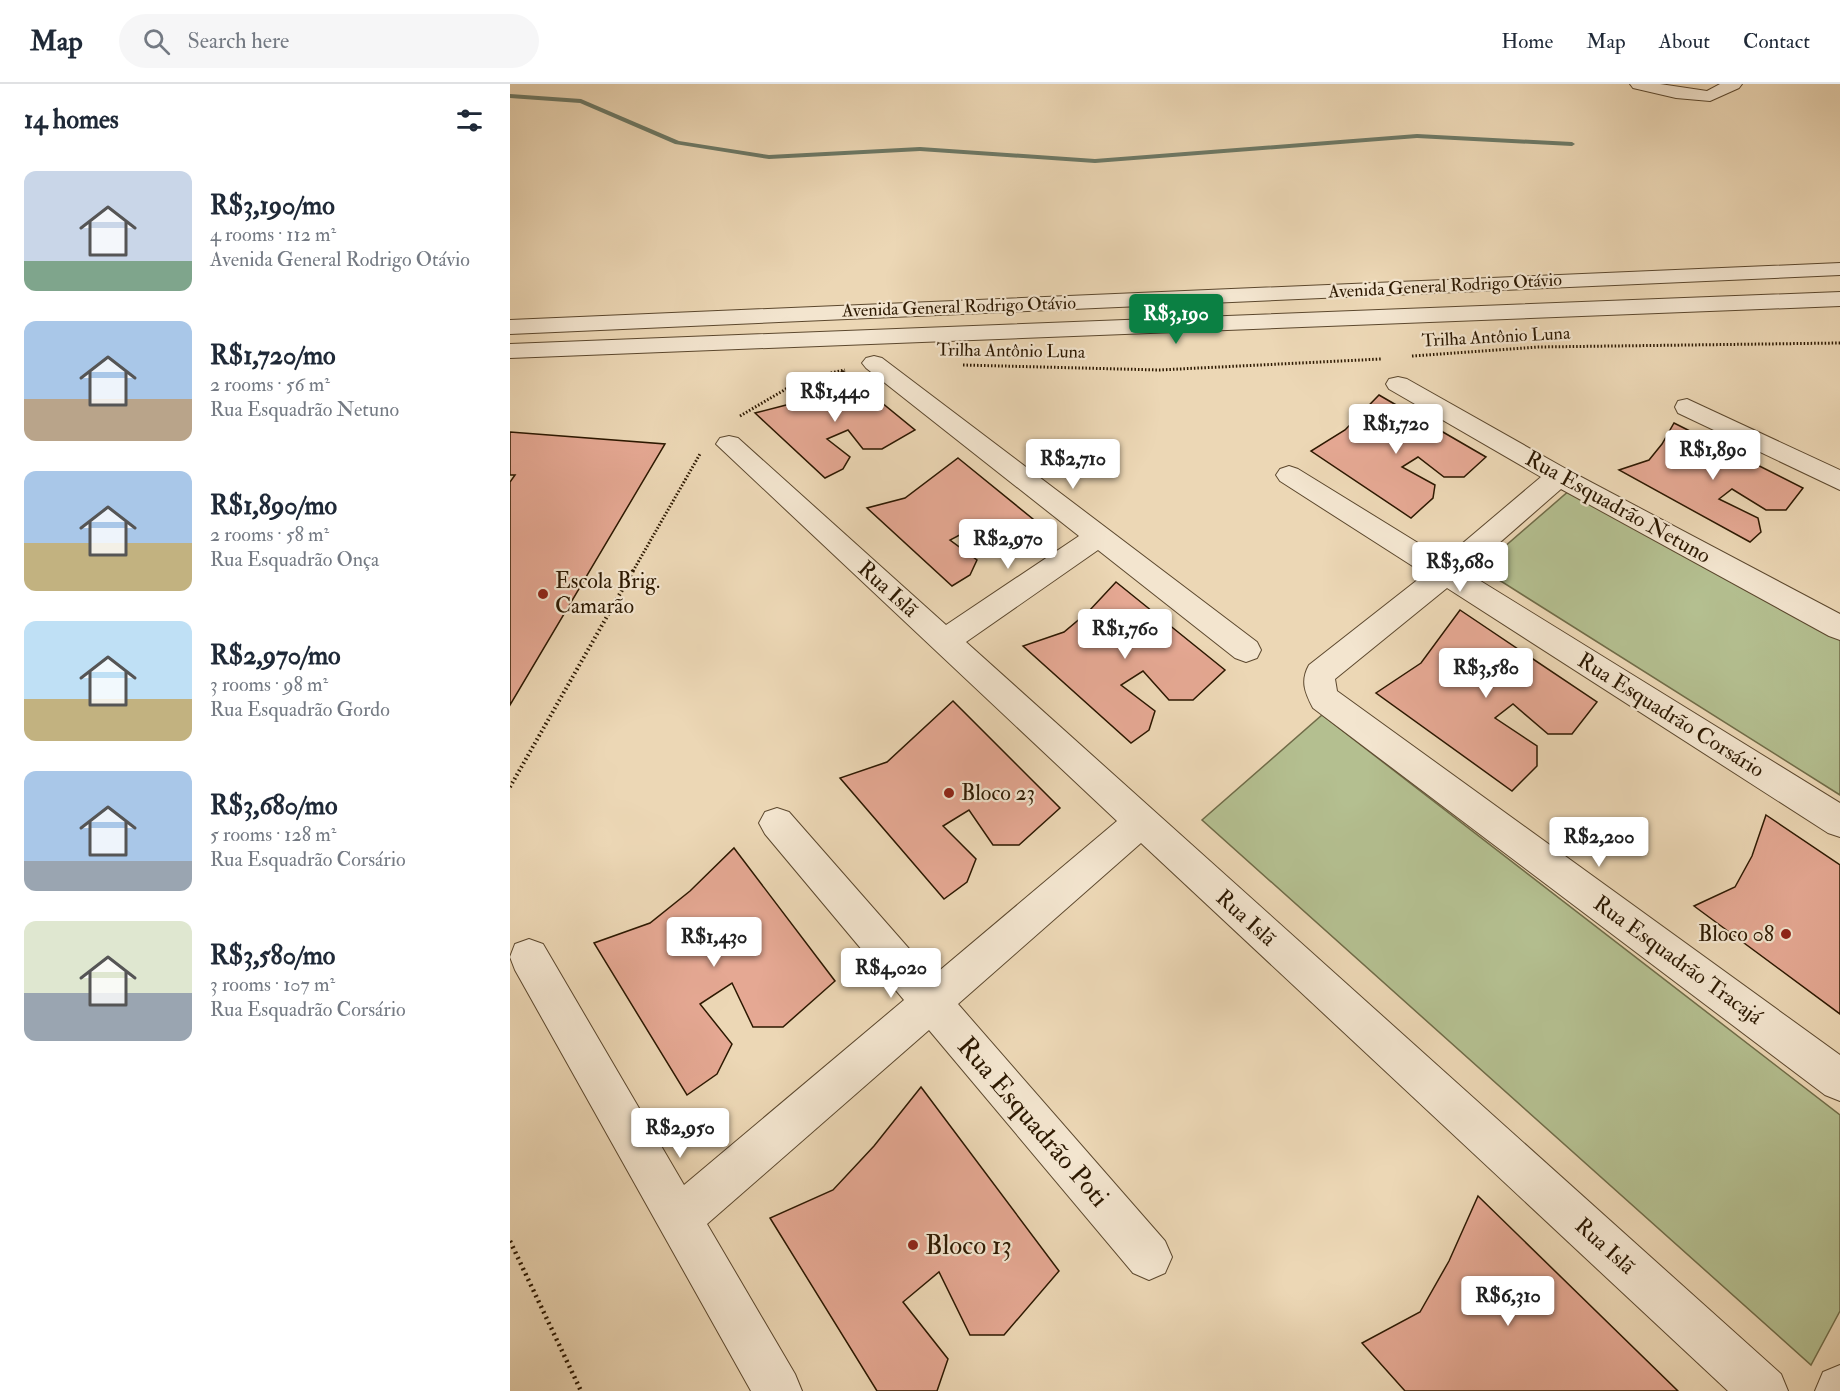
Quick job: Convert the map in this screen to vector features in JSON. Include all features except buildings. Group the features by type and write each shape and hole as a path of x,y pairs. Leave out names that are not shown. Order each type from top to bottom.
{"street":[{"path":"1639,84 1664,87 1676,93 1710,96 1733,84"},
{"name":"Avenida General Rodrigo Otávio","path":"510,327 1840,269"},
{"path":"1354,290 1360,318"},
{"name":"Avenida General Rodrigo Otávio","path":"510,351 1840,299"},
{"path":"874,363 1246,650"},
{"name":"Rua Esquadrão Netuno","path":"1398,384 1559,476 1840,628"},
{"path":"1687,407 1840,481"},
{"name":"Rua Islã","path":"723,439 1764,1391"},
{"name":"Rua Esquadrão Corsário","path":"1289,475 1840,822"},
{"path":"1446,573 1559,476"},
{"path":"945,641 1097,537"},
{"name":"Rua Esquadrão Tracajá","path":"1446,573 1320,674 1319,686 1324,699 1840,1080"},
{"path":"679,1219 1141,822"},
{"name":"Rua Esquadrão Poti","path":"777,823 1149,1257"},
{"path":"529,957 778,1391"}],"path":[{"name":"Trilha Antônio Luna","path":"1407,357 1538,347 1840,343"},
{"name":"Trilha Antônio Luna","path":"960,365 1159,370 1383,358"},
{"path":"510,788 697,458 723,439 743,414 803,379 874,363"},
{"path":"510,1241 581,1391"}],"green space":[{"path":"1578,483 1840,628 1840,795 1480,568"},
{"path":"1322,715 1840,1115 1840,1311 1811,1365 1202,820"}],"waterway":[{"path":"510,96 581,101 677,143 769,157 920,149 1095,161 1417,136 1572,144"}],"place":[{"name":"Escola Brig. Camarão","path":"543,594"},
{"name":"Bloco 23","path":"949,793"},
{"name":"Bloco 08","path":"1786,934"},
{"name":"Bloco 13","path":"913,1245"}]}
